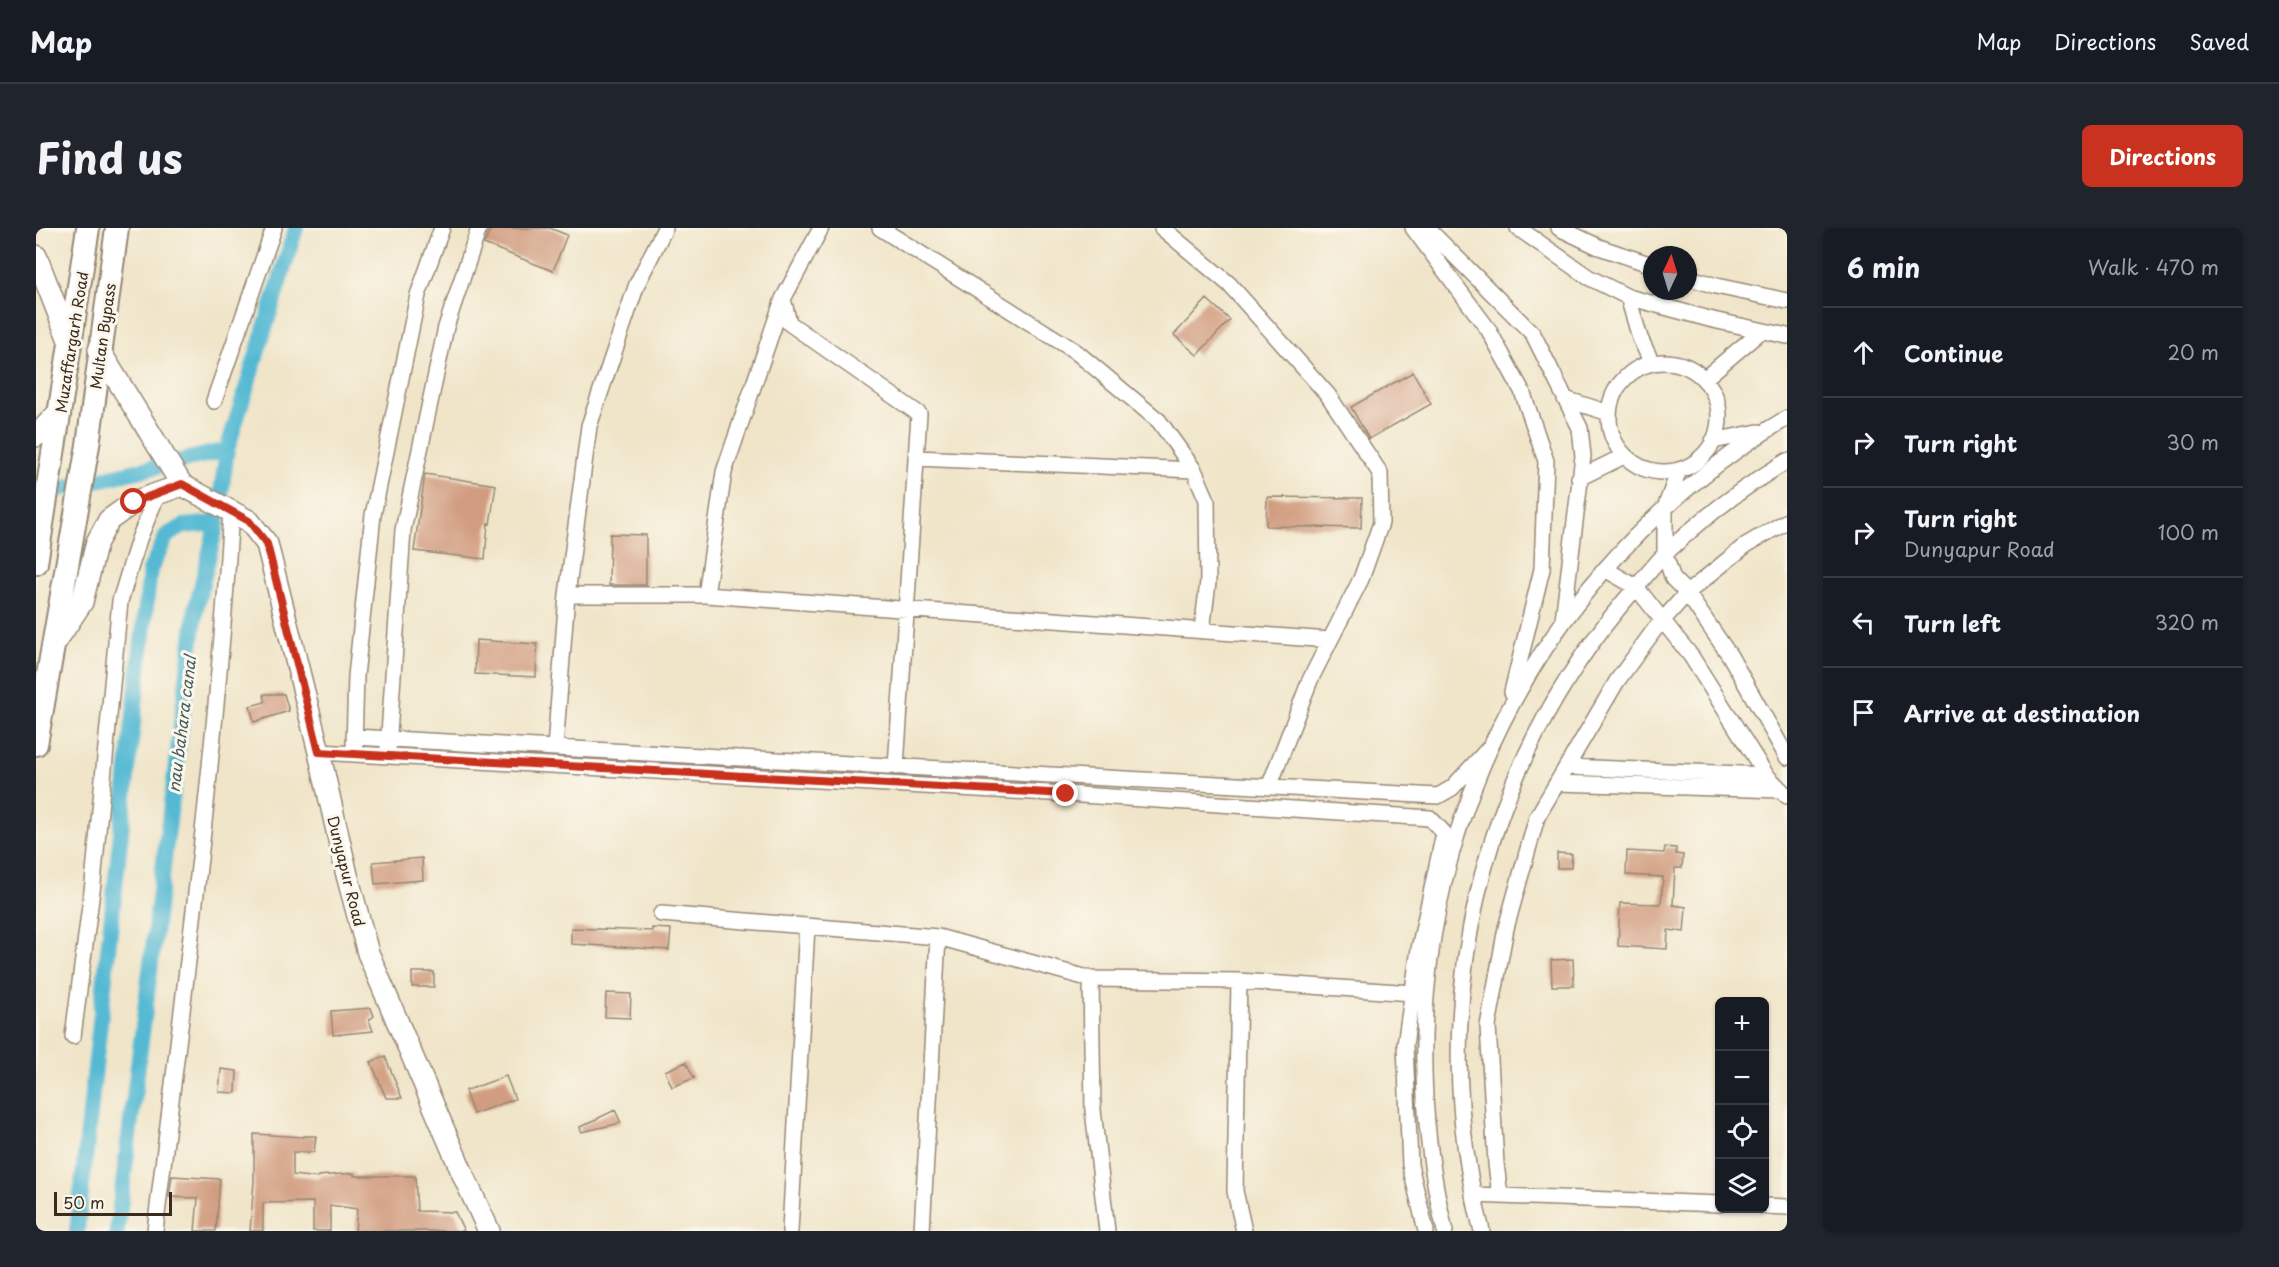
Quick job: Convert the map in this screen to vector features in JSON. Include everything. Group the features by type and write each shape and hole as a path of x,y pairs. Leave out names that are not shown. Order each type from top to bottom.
{"main road":[{"name":"Muzaffargarh Road","path":"36,563 44,515 45,439 60,411 88,228"},
{"name":"Multan Bypass","path":"52,648 88,445 117,228"},
{"path":"36,255 70,343"},
{"path":"36,744 52,648 82,602 97,542 109,520 134,502 184,483 99,350"},
{"name":"Dunyapur Road","path":"184,483 249,521 267,544 368,953 489,1231"}],"street":[{"path":"214,401 274,228"},
{"path":"354,745 356,676 373,515 418,295 442,228"},
{"path":"388,747 403,530 446,327 479,228"},
{"path":"555,748 567,595 589,426 637,284 665,228"},
{"path":"706,595 724,472 783,299 821,228"},
{"path":"880,228 1075,351 1159,421 1194,470 1207,500 1208,582 1202,631"},
{"path":"1162,228 1229,284 1328,395 1380,473 1381,523 1362,579 1310,680 1269,787"},
{"path":"1413,228 1488,329 1522,391 1546,461 1542,569 1508,710"},
{"path":"1427,228 1533,334 1580,428 1583,456 1563,623"},
{"path":"1518,228 1588,277 1628,297 1787,336"},
{"path":"1559,228 1599,247 1643,262"},
{"path":"1697,279 1716,286 1787,301"},
{"path":"1628,297 1640,338 1652,363"},
{"path":"783,299 789,323 919,414 896,767"},
{"path":"1704,379 1761,331"},
{"path":"1652,363 1675,363 1695,372 1711,388 1718,409 1717,431 1713,441 1700,459 1679,470 1656,471 1644,468 1624,456 1612,436 1609,413 1615,390 1631,373 1652,363"},
{"path":"1565,399 1609,413"},
{"path":"1445,1231 1426,1123 1423,1038 1425,995 1430,953 1446,869 1473,787 1489,748 1529,672 1605,569 1665,508 1723,460 1787,418"},
{"path":"1713,441 1767,430"},
{"path":"1580,478 1624,456"},
{"path":"916,458 1194,470"},
{"path":"1482,1231 1473,1195 1462,1124 1458,1040 1465,956 1482,873 1508,793 1544,717 1589,646 1636,587 1665,555 1736,495 1787,461"},
{"path":"1679,470 1665,508 1665,555 1673,579 1687,593 1780,732 1787,757"},
{"path":"73,1036 93,883 120,601 139,539 158,493"},
{"path":"154,1231 184,994 223,637 231,510"},
{"path":"1500,1196 1488,1026 1506,928 1538,817 1617,681 1663,620 1687,593 1746,545 1787,521"},
{"path":"1605,569 1636,587 1663,620 1691,656 1766,776 1784,793"},
{"path":"567,595 706,595 1330,640"},
{"path":"319,752 354,745 388,747 1430,818 1444,833 1434,872 1405,1045 1410,1165 1426,1231"},
{"path":"388,747 555,748 1438,796 1452,788 1489,748"},
{"path":"1567,767 1766,776"},
{"path":"1557,783 1784,793"},
{"path":"661,914 938,937 1091,979 1239,981 1413,993"},
{"path":"790,1231 807,926"},
{"path":"922,1231 938,937"},
{"path":"1091,979 1093,1110 1107,1231"},
{"path":"1239,981 1236,1191 1244,1231"},
{"path":"1473,1195 1715,1204"},
{"path":"1769,1206 1787,1207"}],"building":[{"path":"491,228 550,228 567,235 553,271 484,244"},
{"path":"1207,299 1230,320 1197,355 1174,335"},
{"path":"1413,372 1431,404 1369,439 1351,407"},
{"path":"425,474 496,485 490,524 488,523 485,559 414,551"},
{"path":"1267,497 1362,498 1361,528 1266,526"},
{"path":"610,534 646,535 646,585 609,585"},
{"path":"476,640 537,644 536,677 475,674"},
{"path":"264,694 284,694 289,711 254,722 250,706 265,702"},
{"path":"1665,847 1676,848 1676,854 1683,855 1682,868 1675,868 1673,905 1686,907 1684,932 1668,930 1667,949 1618,946 1620,903 1661,904 1663,877 1626,875 1627,851 1664,853"},
{"path":"1557,853 1572,854 1571,868 1557,868"},
{"path":"422,858 423,880 375,884 373,862"},
{"path":"571,928 652,931 652,928 671,929 669,950 571,944"},
{"path":"1573,959 1574,986 1552,986 1551,960"},
{"path":"412,972 434,972 434,987 412,987"},
{"path":"606,993 631,994 630,1018 605,1017"},
{"path":"371,1008 374,1016 369,1020 373,1031 333,1035 331,1011"},
{"path":"385,1056 402,1098 386,1098 371,1062"},
{"path":"686,1062 694,1078 672,1087 665,1071"},
{"path":"221,1069 237,1071 236,1093 219,1092"},
{"path":"506,1076 515,1099 473,1114 465,1091"},
{"path":"615,1110 621,1123 581,1132 580,1127"},
{"path":"254,1134 316,1136 314,1152 293,1152 293,1175 318,1178 318,1176 354,1173 354,1176 415,1176 417,1211 455,1212 464,1231 355,1231 357,1209 330,1205 330,1231 313,1231 313,1202 263,1203 263,1231 250,1231 254,1181"},
{"path":"172,1176 220,1179 216,1231 195,1231 198,1198 169,1197"}],"waterway":[{"name":"nau bahara canal","path":"117,1231 196,608 217,523 227,450 296,228"},
{"path":"38,494 227,450"},
{"path":"77,1231 150,570 167,535 184,526 217,523"}],"route":[{"path":"134,502 182,484 249,521 267,544 319,752 1066,794"}]}
